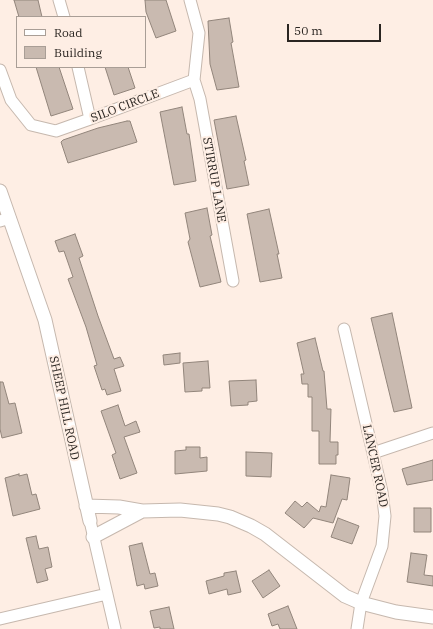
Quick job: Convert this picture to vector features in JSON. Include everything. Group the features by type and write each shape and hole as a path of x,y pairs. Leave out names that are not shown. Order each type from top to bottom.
{"street":[{"path":"59,0 64,16"},
{"path":"190,0 199,33 194,80"},
{"path":"78,68 90,119"},
{"name":"SILO CIRCLE","path":"0,75 11,100 31,125 56,131 194,80"},
{"name":"STIRRUP LANE","path":"194,80 200,99 233,281"},
{"name":"SHEEP HILL ROAD","path":"0,191 5,220 44,320 93,537 116,629"},
{"name":"LANCER ROAD","path":"344,329 382,492 385,516 382,546 361,603 357,629"},
{"path":"372,453 433,433"},
{"path":"86,506 118,507 142,511 180,510 218,514 252,526 280,545 326,583 345,596 361,603 396,612 433,617"},
{"path":"93,537 142,511"},
{"path":"0,619 107,594"}],"building":[{"path":"14,0 38,0 42,16 19,16"},
{"path":"145,0 166,0 176,31 156,38 146,12"},
{"path":"229,18 233,42 231,43 239,87 217,90 210,64 208,21"},
{"path":"36,68 59,68 73,109 51,116"},
{"path":"105,68 128,68 135,88 114,95"},
{"path":"182,107 187,134 189,134 196,181 174,185 160,112"},
{"path":"236,116 246,160 244,161 249,185 227,189 214,120"},
{"path":"130,121 137,142 68,163 61,142 63,140 98,128"},
{"path":"207,208 212,235 210,236 221,282 200,287 188,242 190,239 185,213"},
{"path":"269,209 279,254 277,254 282,278 260,282 247,214"},
{"path":"75,234 83,256 79,258 98,316 114,359 120,357 124,366 114,369 121,391 107,395 105,389 102,390 94,366 97,365 86,327 68,279 73,277 64,251 59,252 55,241"},
{"path":"392,313 412,408 394,412 371,318"},
{"path":"315,338 324,371 327,409 331,409 330,442 338,442 336,464 319,464 319,431 312,431 312,397 308,397 308,384 302,384 301,374 304,374 297,343"},
{"path":"180,353 180,363 164,365 163,355"},
{"path":"208,361 210,388 202,388 202,391 185,392 183,363"},
{"path":"256,380 257,401 248,402 248,405 231,406 229,381"},
{"path":"0,382 3,382 9,404 15,403 22,433 2,438 0,429"},
{"path":"118,405 125,426 136,421 140,432 124,437 137,473 120,479 112,455 116,453 101,411"},
{"path":"186,447 200,447 200,458 207,457 207,471 175,474 175,451 186,450"},
{"path":"246,452 272,453 271,477 246,476"},
{"path":"433,460 433,480 407,485 402,469"},
{"path":"19,474 19,476 27,474 32,495 36,494 40,509 13,516 5,478"},
{"path":"331,475 350,478 347,500 342,499 333,523 313,518 304,528 285,513 295,501 302,507 307,502 319,512 321,506 326,507"},
{"path":"414,508 431,508 431,532 414,532"},
{"path":"338,518 359,526 352,544 331,537"},
{"path":"36,536 39,549 48,547 52,567 45,569 48,580 37,583 26,538"},
{"path":"142,543 150,574 155,573 158,586 145,589 144,584 137,586 129,546"},
{"path":"411,553 427,555 424,575 433,576 433,586 407,582"},
{"path":"269,570 280,586 263,598 252,581"},
{"path":"236,571 241,592 228,595 227,589 209,594 206,581 224,576 224,573"},
{"path":"288,606 297,629 280,629 278,624 272,626 268,614"},
{"path":"169,607 174,629 160,629 160,627 154,628 150,611"}]}
